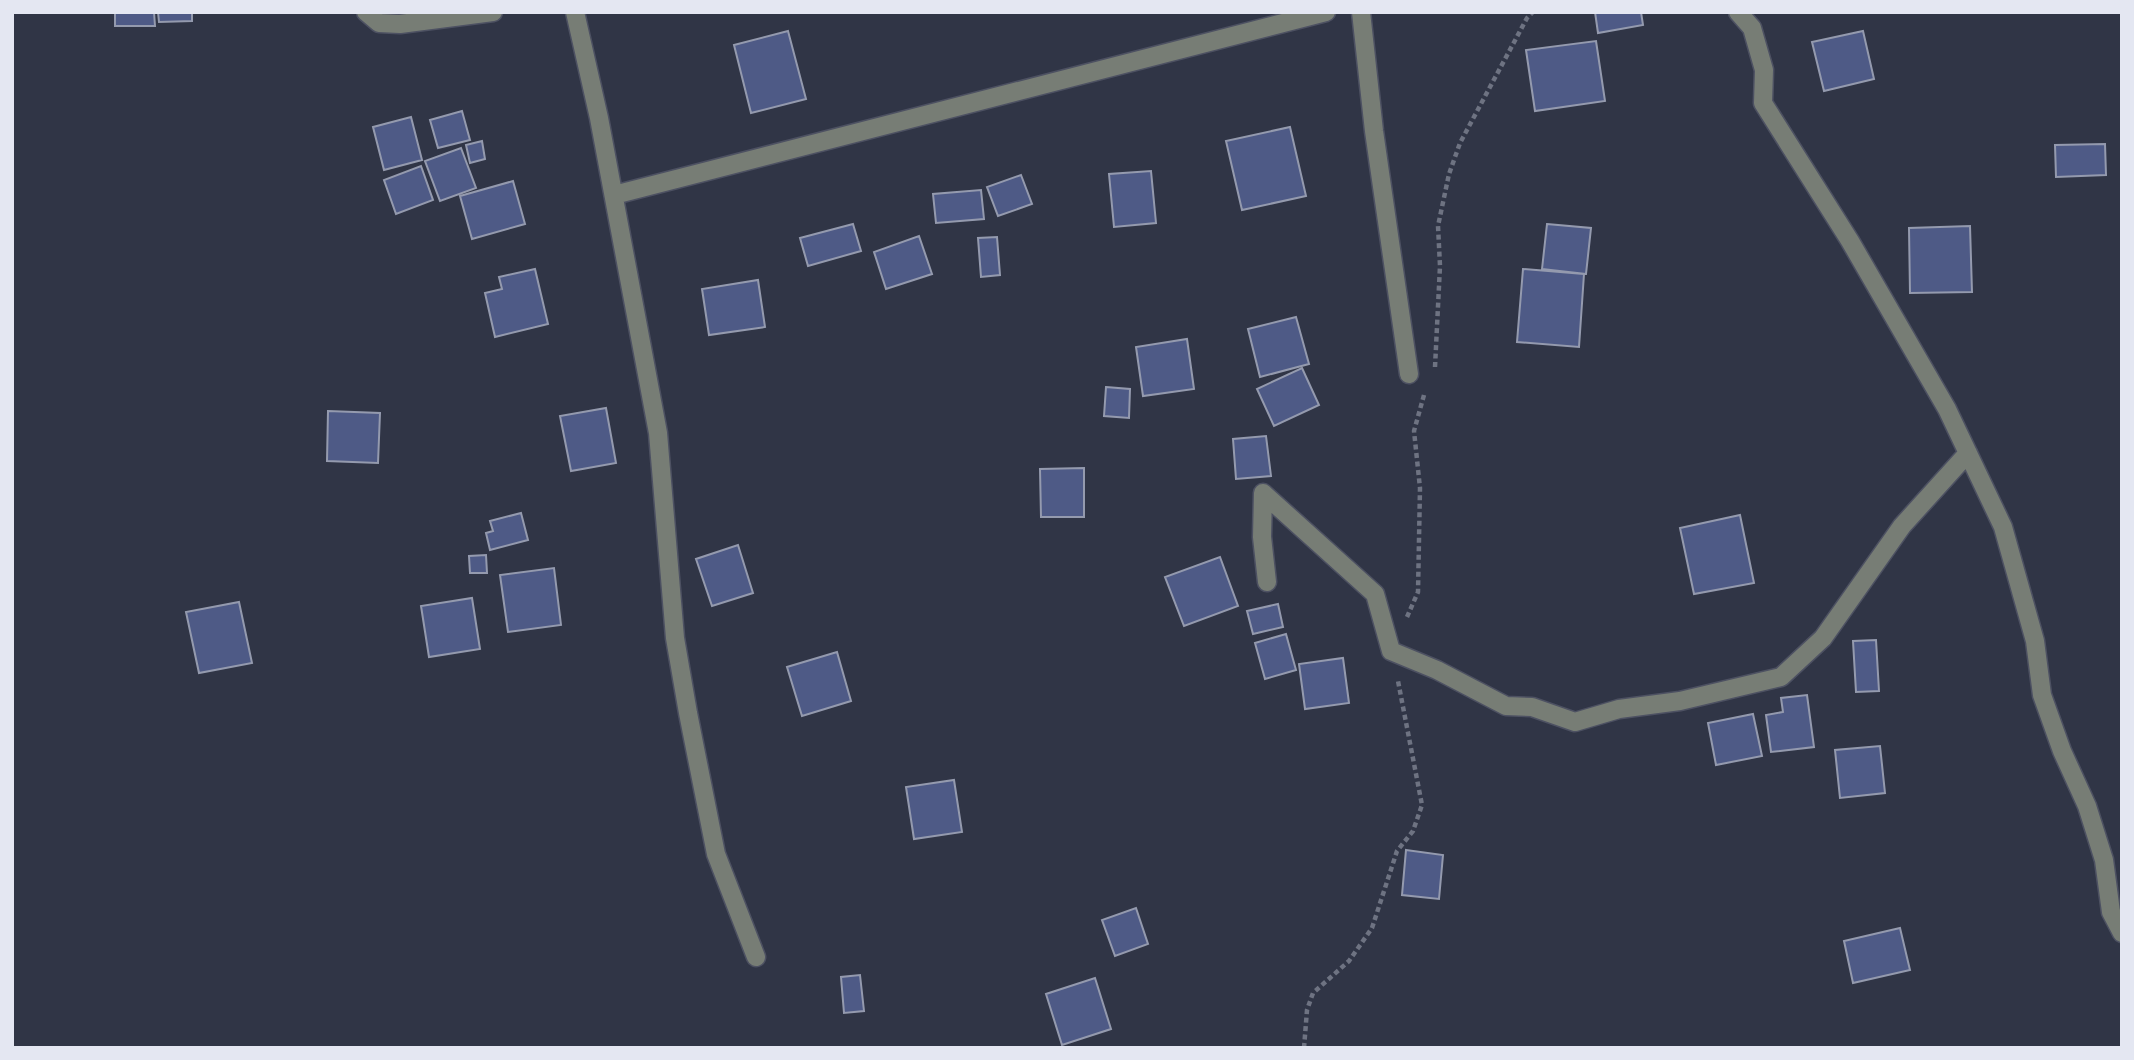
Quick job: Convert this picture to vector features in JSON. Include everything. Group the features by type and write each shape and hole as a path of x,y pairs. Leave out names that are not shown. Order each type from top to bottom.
{"street":[{"path":"366,12 379,23 400,24 493,12"},
{"path":"575,12 614,195 658,433 675,638 688,713 716,854 756,957"},
{"path":"614,195 1326,12"},
{"path":"1361,12 1374,131 1409,374"},
{"path":"1738,12 1752,28 1764,70 1763,103 1850,241 1968,453 2003,527 2035,641 2042,695 2062,751 2087,806 2104,860 2111,912 2122,933"},
{"path":"1266,582 1262,537 1263,493 1375,594 1391,651 1437,670 1506,706 1532,707 1575,722 1619,709 1680,701 1781,677 1823,638 1902,526 1968,453"}],"path":[{"path":"1432,375 1436,365 1440,266 1438,226 1449,174 1460,143 1527,18 1533,12"},
{"path":"1304,1048 1307,1010 1313,993 1349,961 1372,928 1397,851 1413,831 1422,805 1408,721 1391,651 1418,592 1420,488 1415,431 1428,386"}],"building":[{"path":"115,12 154,12 155,26 115,26"},
{"path":"158,12 192,12 192,21 159,22"},
{"path":"1595,12 1641,12 1643,25 1598,33"},
{"path":"788,31 806,99 751,113 734,45"},
{"path":"1863,31 1874,79 1824,91 1812,42"},
{"path":"1596,41 1605,101 1535,111 1526,50"},
{"path":"462,111 470,140 438,148 430,120"},
{"path":"411,117 422,160 384,170 373,127"},
{"path":"1290,127 1306,196 1242,210 1226,141"},
{"path":"482,141 485,159 470,163 466,145"},
{"path":"2105,144 2106,175 2056,177 2055,145"},
{"path":"461,148 476,188 440,201 425,161"},
{"path":"421,166 433,200 396,214 384,180"},
{"path":"1151,171 1156,223 1114,227 1109,174"},
{"path":"1021,175 1032,204 998,216 987,187"},
{"path":"513,181 525,224 472,239 460,196"},
{"path":"981,190 984,219 936,223 933,194"},
{"path":"853,224 861,251 808,266 800,238"},
{"path":"1547,224 1591,228 1586,274 1542,269"},
{"path":"1970,226 1972,292 1910,293 1909,228"},
{"path":"919,236 932,274 886,289 874,252"},
{"path":"997,237 1000,275 981,277 978,238"},
{"path":"535,269 548,324 495,337 485,293 502,289 499,277"},
{"path":"1523,269 1584,274 1579,347 1517,342"},
{"path":"758,280 765,327 709,335 702,289"},
{"path":"1296,317 1309,364 1260,377 1248,329"},
{"path":"1187,339 1194,389 1143,396 1136,347"},
{"path":"1302,368 1319,405 1274,426 1257,389"},
{"path":"1106,387 1130,389 1129,418 1104,416"},
{"path":"606,408 616,463 571,471 560,416"},
{"path":"328,411 380,413 378,463 327,461"},
{"path":"1266,436 1271,476 1236,479 1233,439"},
{"path":"1084,468 1084,517 1041,517 1040,469"},
{"path":"521,513 528,540 490,550 486,533 493,531 490,521"},
{"path":"1740,515 1754,583 1694,594 1680,528"},
{"path":"738,545 753,593 712,606 696,559"},
{"path":"486,555 487,573 470,573 469,556"},
{"path":"1220,557 1238,606 1184,626 1165,577"},
{"path":"554,568 561,625 508,632 500,575"},
{"path":"472,598 480,649 429,657 421,606"},
{"path":"239,602 252,663 199,673 186,612"},
{"path":"1278,604 1283,627 1253,634 1247,611"},
{"path":"1286,634 1296,670 1265,679 1255,643"},
{"path":"1876,640 1879,691 1856,692 1853,641"},
{"path":"837,652 851,701 802,716 787,667"},
{"path":"1343,658 1349,703 1305,709 1299,664"},
{"path":"1807,695 1814,747 1771,752 1766,715 1783,712 1781,698"},
{"path":"1753,714 1762,756 1716,765 1708,723"},
{"path":"1880,746 1885,793 1840,798 1835,750"},
{"path":"954,780 962,832 914,839 906,787"},
{"path":"1406,850 1443,855 1439,899 1402,895"},
{"path":"1136,908 1148,944 1115,956 1102,920"},
{"path":"1900,928 1910,970 1853,983 1844,941"},
{"path":"860,975 864,1011 844,1013 841,977"},
{"path":"1095,978 1111,1029 1062,1045 1046,994"}]}
